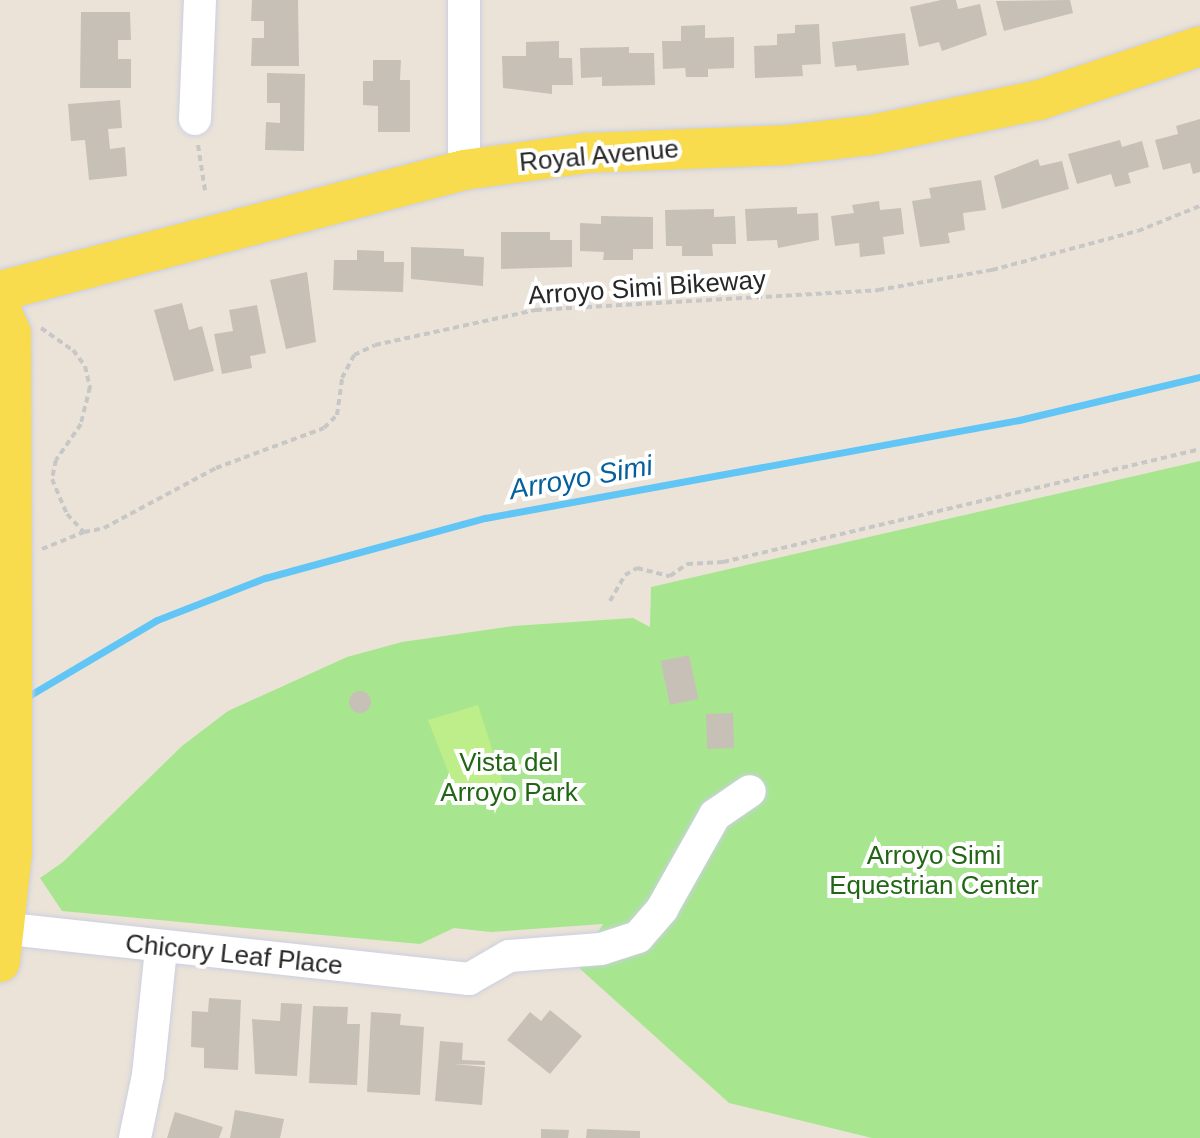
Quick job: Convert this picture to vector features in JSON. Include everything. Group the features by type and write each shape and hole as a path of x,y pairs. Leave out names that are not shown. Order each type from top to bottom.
{"main road":[{"name":"Royal Avenue","path":"0,291 464,170 586,153 787,145 884,133 1039,100 1200,46"},
{"path":"2,940 11,821 11,333 16,318"}],"street":[{"path":"195,119 200,0"},
{"path":"464,0 464,170"},
{"name":"Chicory Leaf Place","path":"2,940 161,949 469,979 509,956 601,949 638,937 662,909 715,815 750,791"},
{"path":"135,1138 148,1075 161,949"}],"path":[{"path":"195,119 205,190"},
{"name":"Arroyo Simi Bikeway","path":"31,551 62,545 84,532 104,528 216,468 324,428 337,415 342,378 354,355 375,345 536,310 878,290 1006,266 1138,231 1200,206"},
{"path":"16,318 45,328 85,366 90,401 81,424 56,460 52,479 67,514 84,532"},
{"path":"610,601 625,575 637,568 670,576 687,564 723,562 1200,449"}],"green space":[{"name":"Arroyo Simi Equestrian Center","path":"1200,461 1200,1138 872,1138 729,1103 578,967 603,924 491,932 454,928 420,944 62,911 40,878 63,862 182,746 228,711 347,657 402,642 513,626 633,618 650,627 651,587"},
{"path":"478,705 503,783 460,802 428,720"}],"building":[{"path":"252,0 298,0 299,66 251,66 252,38 264,38 264,21 251,21"},
{"path":"956,0 958,9 980,4 987,35 942,51 939,42 919,47 910,7"},
{"path":"1070,0 1073,13 1004,31 996,1"},
{"path":"81,12 130,12 131,40 118,40 118,59 131,59 131,88 80,88"},
{"path":"819,24 821,64 802,65 803,76 755,78 754,46 777,45 777,34 795,33 795,25"},
{"path":"705,25 705,38 734,37 734,68 708,69 708,77 686,77 685,68 663,69 662,41 681,41 681,26"},
{"path":"905,33 909,65 857,71 856,65 835,67 832,42"},
{"path":"559,41 559,58 572,58 573,85 552,85 552,94 503,88 502,56 526,56 526,42"},
{"path":"629,47 629,53 654,53 655,85 602,86 602,77 581,78 580,48"},
{"path":"373,60 401,60 400,80 410,80 410,132 378,132 378,106 363,105 363,81 373,81"},
{"path":"267,73 305,74 304,151 265,150 266,122 280,123 280,103 267,103"},
{"path":"120,100 122,128 108,129 110,149 125,147 127,176 89,180 85,140 71,141 68,104"},
{"path":"1200,119 1200,172 1193,174 1190,163 1163,170 1155,140 1178,134 1176,126"},
{"path":"1120,140 1122,147 1142,141 1149,167 1128,173 1131,183 1115,187 1111,174 1077,184 1068,154"},
{"path":"1038,159 1040,166 1062,161 1069,189 1002,209 994,176"},
{"path":"981,180 986,210 963,213 965,230 948,233 950,243 920,247 912,201 931,198 929,188"},
{"path":"879,201 880,210 901,208 904,234 883,237 885,254 860,257 859,243 835,246 831,216 854,213 852,205"},
{"path":"797,207 797,214 818,213 819,240 778,248 777,240 747,241 745,209"},
{"path":"714,209 714,217 735,216 736,244 712,244 713,256 682,256 682,246 666,246 665,210"},
{"path":"601,216 653,217 653,249 633,249 633,260 603,260 604,252 580,251 580,223 601,224"},
{"path":"501,232 550,232 550,240 572,240 572,267 501,269"},
{"path":"411,247 464,249 464,256 484,257 483,286 411,279"},
{"path":"357,250 384,251 384,262 404,262 403,292 333,290 334,260 357,260"},
{"path":"307,272 316,342 286,349 270,280"},
{"path":"182,303 189,330 202,326 214,371 174,381 154,310"},
{"path":"257,305 266,353 250,356 252,368 222,374 214,334 233,331 229,310"},
{"path":"689,655 698,699 670,705 661,661"},
{"path":"360,691 368,694 371,702 368,710 360,713 352,710 349,702 352,694"},
{"path":"733,713 734,748 707,749 706,714"},
{"path":"209,998 241,1000 238,1070 204,1068 204,1048 191,1047 192,1011 208,1012"},
{"path":"281,1003 302,1004 297,1076 255,1074 252,1019 280,1021"},
{"path":"313,1006 348,1007 347,1024 360,1024 357,1085 309,1083"},
{"path":"550,1010 582,1036 550,1074 507,1040 530,1012 541,1021"},
{"path":"371,1012 401,1014 400,1025 424,1027 420,1095 367,1092"},
{"path":"440,1041 463,1043 462,1060 485,1061 485,1065 454,1064 485,1067 482,1105 435,1101"},
{"path":"235,1110 284,1119 280,1138 230,1138"},
{"path":"175,1112 223,1127 219,1138 167,1138"},
{"path":"541,1129 569,1130 568,1138 541,1138"},
{"path":"587,1129 640,1131 640,1138 586,1138"}],"waterway":[{"name":"Arroyo Simi","path":"25,698 157,620 265,578 485,518 1019,420 1200,377"}],"park label":[{"name":"Vista del Arroyo Park","path":"509,778"}]}
